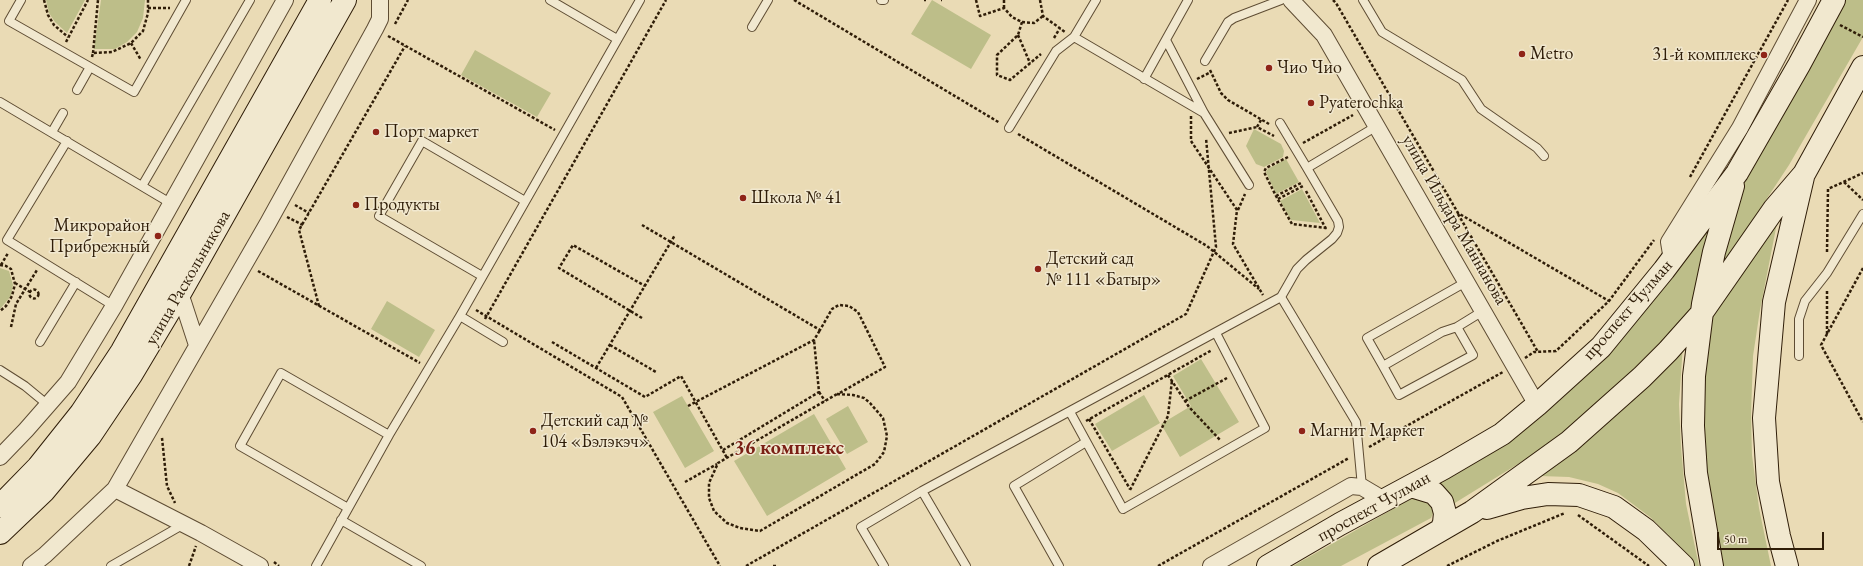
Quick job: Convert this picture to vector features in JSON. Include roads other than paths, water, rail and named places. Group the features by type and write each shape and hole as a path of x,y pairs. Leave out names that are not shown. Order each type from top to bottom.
{"street":[{"path":"0,456 68,382 114,306 172,204 285,0"},
{"name":"улица Раскольникова","path":"0,506 38,467 81,413 122,351 320,0"},
{"name":"улица Раскольникова","path":"0,533 44,491 90,436 131,376 180,293 345,0"},
{"path":"31,566 45,555 115,489 197,345 382,33 380,0"},
{"name":"улица Ильдара Маннанова","path":"1291,0 1324,35 1537,405"},
{"path":"1672,260 1669,242 1740,128 1808,0"},
{"name":"проспект Чулман","path":"1268,566 1502,434 1537,405 1601,347 1672,260 1737,174 1834,0"},
{"path":"1379,566 1472,512 1569,442 1642,377 1701,314 1774,209 1804,174 1863,67"},
{"path":"1712,566 1696,473 1693,426 1694,376 1701,314 1714,252 1737,174"},
{"path":"1787,566 1768,482 1764,418 1774,302 1804,174"},
{"path":"180,293 197,345"},
{"path":"1211,566 1351,486 1362,487 1384,500"},
{"path":"1411,486 1434,493 1442,502 1445,513 1444,523 1441,530"},
{"path":"115,489 201,533 260,566"},
{"path":"1472,512 1522,498 1548,494 1579,495 1614,507 1646,530 1682,566"}],"lane":[{"path":"21,0 9,21 134,92 186,0"},
{"path":"142,186 250,0"},
{"path":"550,0 617,39"},
{"path":"316,566 389,435 460,316 640,0"},
{"path":"752,27 768,0"},
{"path":"1009,128 1056,51 1074,37 1096,0"},
{"path":"1144,78 1188,0"},
{"path":"1205,61 1223,28 1230,20 1281,0"},
{"path":"1363,0 1382,32 1462,80 1481,109 1537,148 1544,156"},
{"path":"1074,37 1204,113"},
{"path":"1166,40 1204,113 1249,185"},
{"path":"77,90 90,67"},
{"path":"0,102 172,204"},
{"path":"52,132 63,113"},
{"path":"884,566 861,527 922,491 1281,297 1301,264 1332,239 1338,230 1338,221 1280,123"},
{"path":"1307,168 1377,126"},
{"path":"67,141 7,240 114,306"},
{"path":"482,276 380,216 399,182 422,142 525,201"},
{"path":"1799,356 1799,319 1805,301 1827,273 1863,214"},
{"path":"40,342 76,282"},
{"path":"1457,327 1473,355 1399,395 1367,338 1466,282"},
{"path":"1281,297 1356,422 1362,487"},
{"path":"1383,366 1442,332 1457,327 1483,312"},
{"path":"460,316 503,342"},
{"path":"1070,412 1123,509 1265,428 1216,333"},
{"path":"0,370 25,386 48,405"},
{"path":"348,508 240,446 281,373 389,435"},
{"path":"1059,566 1014,486 1086,442"},
{"path":"922,491 966,566"},
{"path":"341,520 421,566"},
{"path":"111,566 184,524"}],"place":[{"name":"Metro","path":"1522,54"},
{"name":"31-й комплекс","path":"1764,55"},
{"name":"Чио Чио","path":"1269,68"},
{"name":"Pyaterochka","path":"1311,103"},
{"name":"Порт маркет","path":"376,132"},
{"name":"Школа № 41","path":"743,198"},
{"name":"Продукты","path":"356,205"},
{"name":"Микрорайон Прибрежный","path":"158,236"},
{"name":"Детский сад № 111 «Батыр»","path":"1038,269"},
{"name":"Детский сад № 104 «Бэлэкэч»","path":"533,431"},
{"name":"Магнит Маркет","path":"1302,431"}],"district":[{"name":"36 комплекс","path":"789,449"}]}
